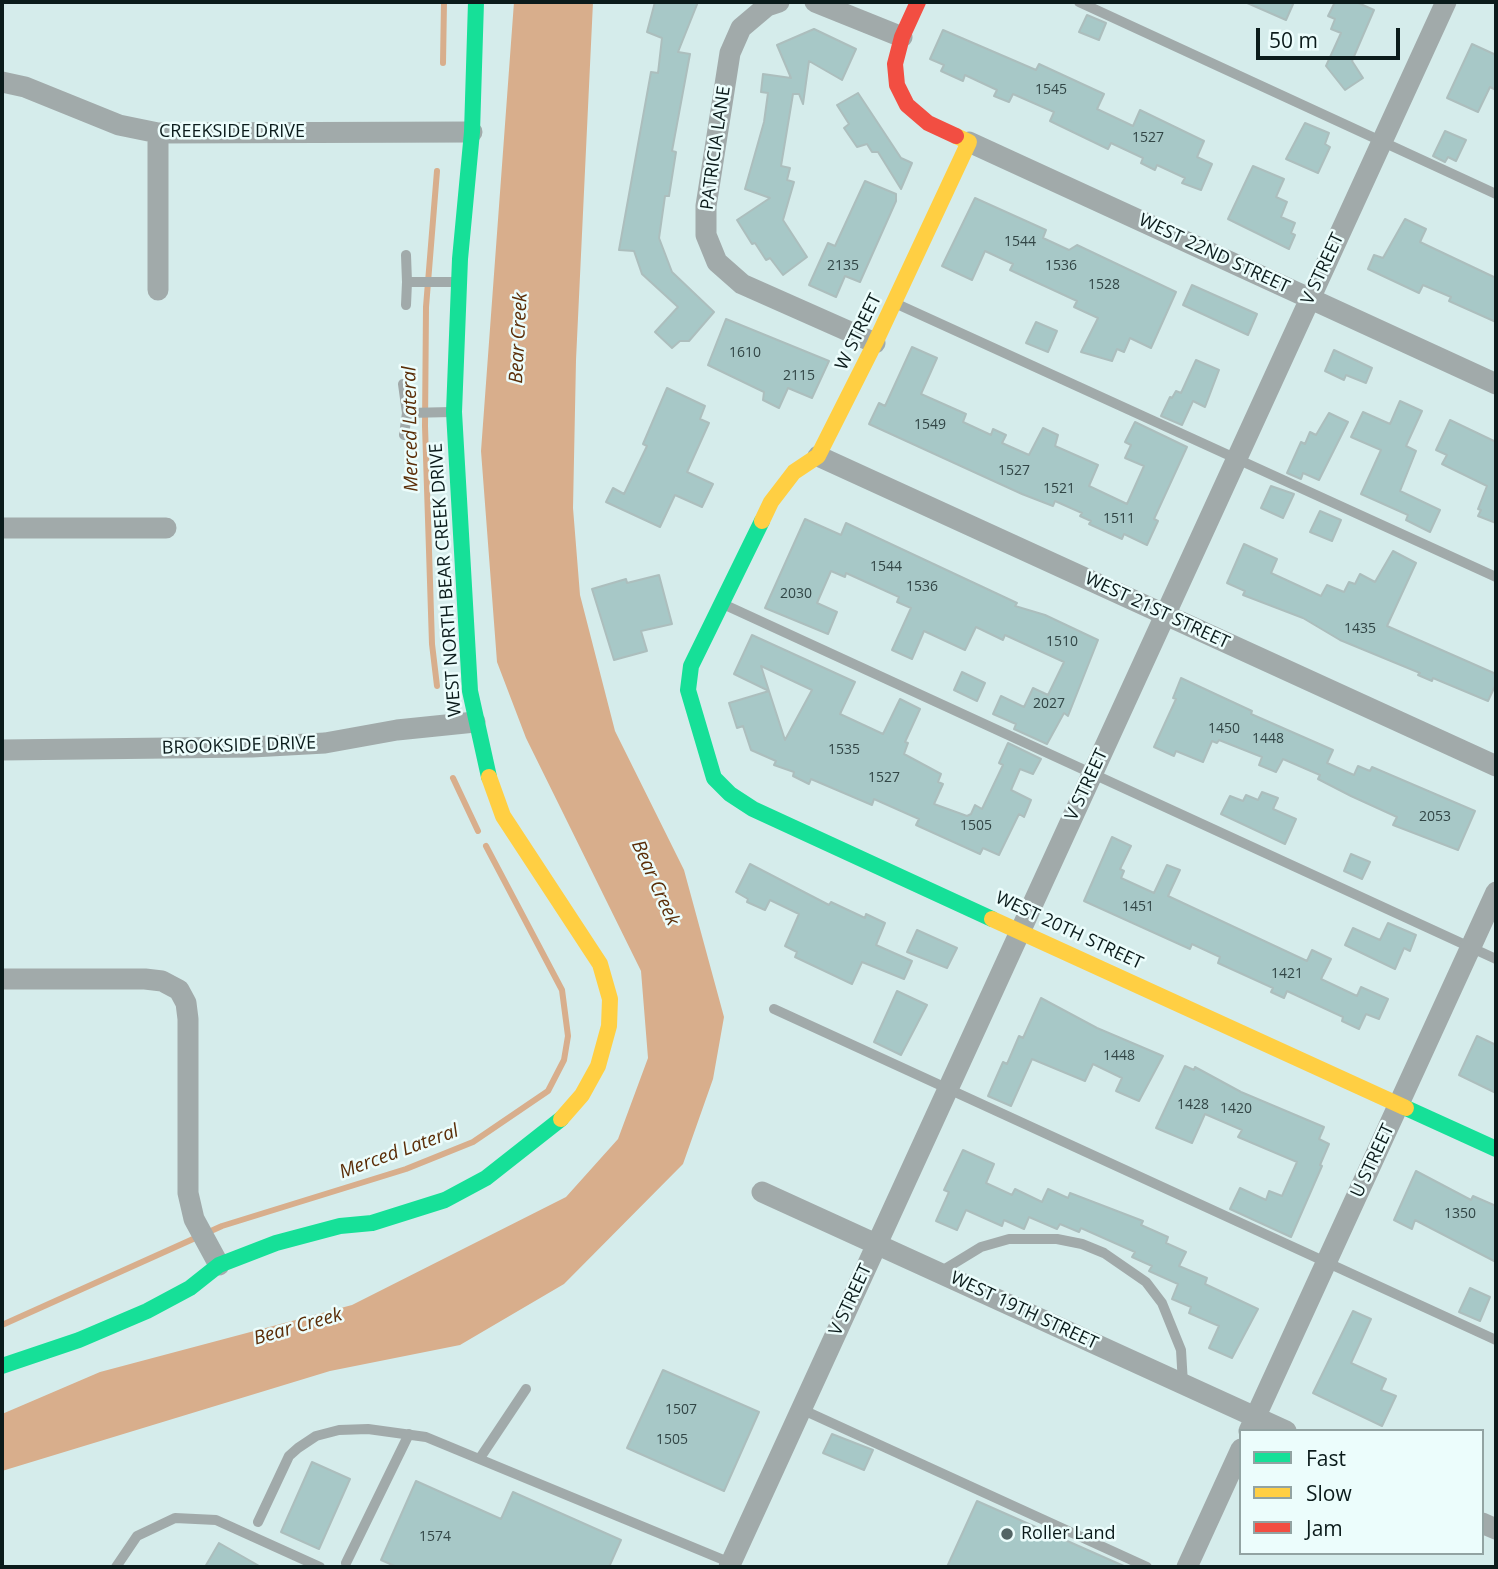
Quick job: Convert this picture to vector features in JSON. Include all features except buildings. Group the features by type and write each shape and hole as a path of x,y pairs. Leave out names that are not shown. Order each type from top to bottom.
{"street":[{"name":"WEST NORTH BEAR CREEK DRIVE","path":"2,1366 79,1340 147,1311 190,1288 219,1265 276,1243 340,1226 372,1223 444,1199 476,1183 553,1128 582,1095 598,1066 609,1026 610,999 600,964 503,816 484,764 475,722 467,654 454,412 459,282 472,132 476,2"},
{"name":"PATRICIA LANE","path":"779,2 766,6 741,28 730,53 706,206 706,235 717,262 742,284 875,344"},
{"path":"815,2 902,37"},
{"path":"918,2 902,37 895,64 897,85 908,105 944,132 969,142"},
{"name":"V STREET","path":"733,1566 801,1409 1446,2"},
{"name":"CREEKSIDE DRIVE","path":"2,82 25,87 118,125 159,133 472,132"},
{"path":"158,290 159,133"},
{"name":"W STREET","path":"688,690 691,666 771,502 794,472 818,456 875,344 969,142"},
{"name":"WEST 22ND STREET","path":"969,142 1496,384"},
{"name":"WEST 21ST STREET","path":"818,456 1496,766"},
{"path":"2,528 166,528"},
{"name":"WEST 20TH STREET","path":"688,690 714,778 730,794 753,809 1496,1149"},
{"name":"BROOKSIDE DRIVE","path":"2,750 276,746 326,743 397,730 475,722"},
{"name":"U STREET","path":"1252,1424 1496,892"},
{"path":"2,979 145,979 162,981 179,990 186,1003 188,1019 186,1174 194,1219 205,1245 219,1265"},
{"name":"WEST 19TH STREET","path":"762,1192 1183,1384 1252,1424 1276,1429"},
{"path":"1187,1567 1239,1453"}],"lane":[{"path":"1079,2 1496,194"},
{"path":"406,256 412,282 406,305"},
{"path":"412,282 459,282"},
{"path":"895,302 1496,577"},
{"path":"403,384 410,413 404,435"},
{"path":"410,413 454,412"},
{"path":"722,604 1496,959"},
{"path":"774,1009 1496,1340"},
{"path":"940,1272 981,1247 1009,1239 1057,1239 1082,1244 1104,1253 1146,1282 1162,1303 1181,1350 1183,1384"},
{"path":"481,1458 526,1389"},
{"path":"801,1409 1147,1567"},
{"path":"258,1522 289,1456 316,1436 339,1430 368,1429 426,1437 733,1566"},
{"path":"346,1563 409,1434"},
{"path":"116,1567 137,1536 175,1518 216,1520 316,1567"}],"water":[{"name":"Bear Creek","path":"514,2 593,2 576,360 573,508 580,595 615,731 684,870 724,1017 713,1079 683,1164 564,1284 460,1345 330,1371 2,1471 2,1414 100,1372 352,1305 566,1197 618,1139 648,1058 641,971 526,738 497,662 481,451"}],"waterway":[{"name":"Merced Lateral","path":"443,63 444,2"},
{"name":"Merced Lateral","path":"437,171 426,307 425,426 432,644 437,686"},
{"name":"Merced Lateral","path":"453,778 478,831"},
{"name":"Merced Lateral","path":"2,1325 222,1226 406,1169 473,1142 548,1091 564,1060 568,1036 562,990 486,846"}],"traffic: fast":[{"path":"476,2 472,132 460,259 454,412 470,691 489,777"},
{"path":"762,521 691,666 688,690 714,778 730,794 753,809 992,919"},
{"path":"1406,1108 1496,1149"},
{"path":"2,1366 79,1340 147,1311 190,1288 219,1265 276,1243 340,1226 372,1223 445,1200 486,1178 561,1119"}],"traffic: slow":[{"path":"762,521 771,502 794,472 818,456 875,343 969,142 956,136"},
{"path":"489,777 503,816 600,964 610,999 609,1026 598,1066 582,1095 561,1119"},
{"path":"992,919 1406,1108"}],"traffic: jam":[{"path":"918,2 902,37 895,64 897,85 907,105 928,123 956,136"}],"place":[{"name":"Roller Land","path":"1007,1534"}]}
